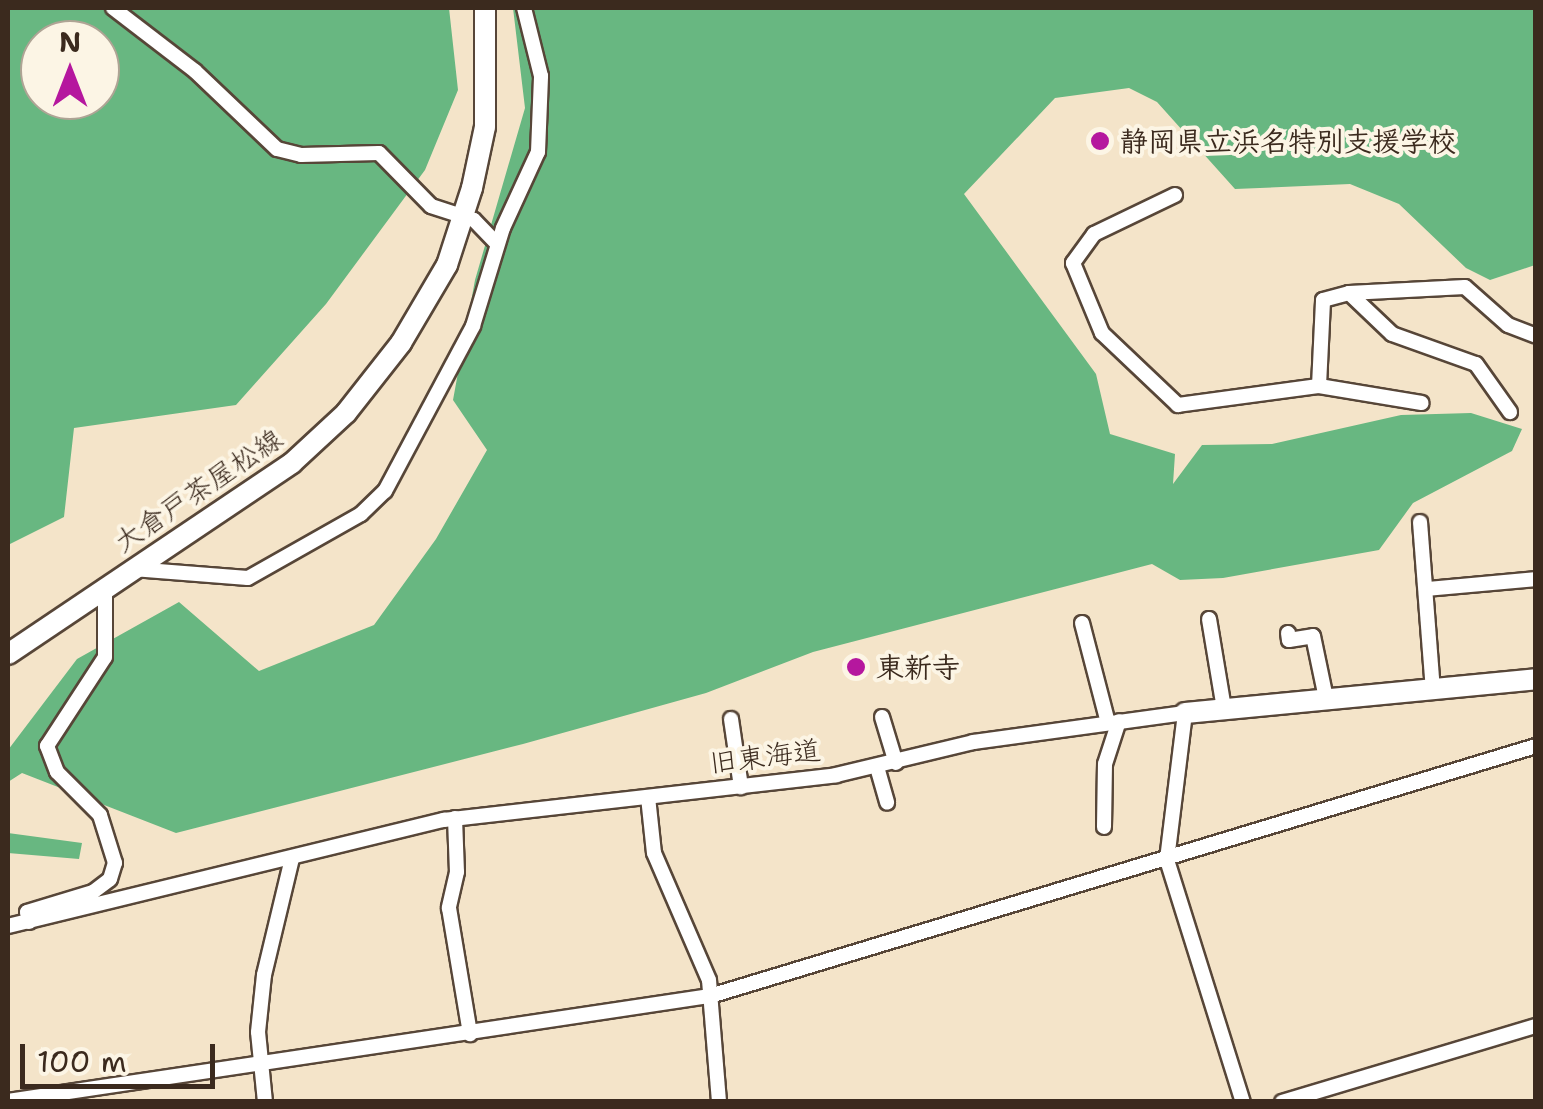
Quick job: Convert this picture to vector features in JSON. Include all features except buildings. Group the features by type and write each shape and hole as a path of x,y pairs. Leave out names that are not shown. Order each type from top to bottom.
{"street":[{"path":"113,8 195,71 277,149 301,156 379,153 431,206 485,228 497,244"},
{"name":"大倉戸茶屋松線","path":"8,654 292,462 346,413 402,343 447,265 463,217 485,127 486,8"},
{"path":"132,569 248,578 361,514 384,491 474,326 497,244 538,152 541,76 524,8"},
{"path":"1176,195 1094,234 1073,263 1102,333 1178,405 1319,386 1422,403"},
{"path":"1319,386 1323,300 1349,292 1464,288 1508,326 1536,336"},
{"path":"1349,292 1392,334 1476,364 1510,412"},
{"path":"1420,522 1433,690"},
{"path":"1427,590 1536,579"},
{"path":"29,922 28,912 92,892 110,879 114,863 100,816 57,772 48,746 104,657 105,586"},
{"path":"1209,619 1224,709"},
{"path":"1082,623 1113,722 1105,764 1104,827"},
{"path":"1288,633 1289,640 1313,636 1326,698"},
{"name":"旧東海道","path":"8,926 456,818 741,787 877,767 974,742 1113,722 1536,679"},
{"path":"1185,714 1167,860 1242,1102"},
{"path":"882,717 896,763"},
{"path":"731,719 741,787"},
{"path":"8,1100 260,1068 710,996 1536,746"},
{"path":"877,767 887,803"},
{"path":"648,797 654,853 700,952 710,996 718,1102"},
{"path":"456,818 457,872 449,908 470,1034"},
{"path":"265,1102 260,1068 264,975 292,858"},
{"path":"1282,1102 1536,1026"}],"green space":[{"path":"8,8 449,8 458,90 425,170 326,304 236,405 74,428 64,517 8,545"},
{"path":"513,8 1535,8 1535,265 1490,280 1466,268 1399,204 1350,184 1235,189 1157,102 1129,88 1055,98 964,194 1096,374 1110,434 1175,454 1173,484 1202,445 1272,444 1401,415 1471,413 1522,429 1512,451 1413,503 1379,550 1223,578 1180,580 1152,564 813,652 706,693 523,744 176,833 22,773 8,782 8,750 77,659 179,602 259,671 374,625 436,539 487,450 453,400 475,280 525,108"},
{"path":"8,833 82,843 79,859 8,853"}],"place":[{"name":"静岡県立浜名特別支援学校","path":"1100,141"},
{"name":"東新寺","path":"856,667"}]}
